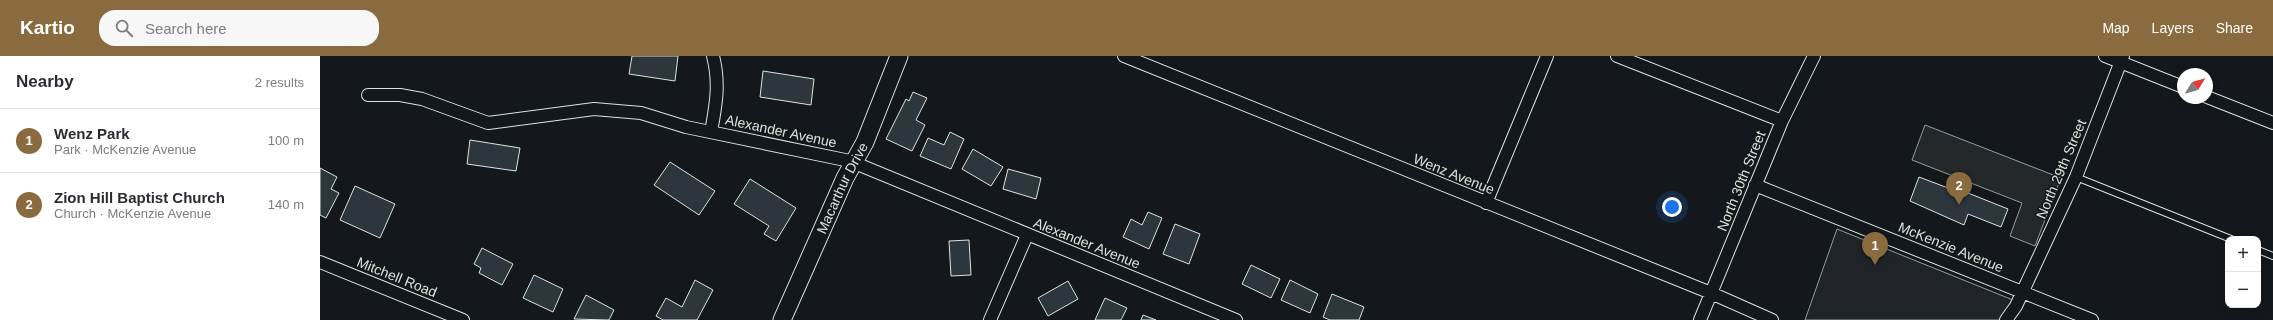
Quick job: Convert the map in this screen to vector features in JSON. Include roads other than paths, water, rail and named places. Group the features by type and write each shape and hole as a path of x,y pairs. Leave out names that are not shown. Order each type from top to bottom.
{"main road":[{"name":"Macarthur Drive","path":"782,320 854,162 866,142 900,56"}],"street":[{"path":"711,132 718,96 717,75 713,56"},
{"name":"Wenz Avenue","path":"1124,56 1711,293 1772,320"},
{"path":"1486,203 1547,56"},
{"path":"1617,56 1782,121"},
{"name":"North 30th Street","path":"1700,320 1782,121 1814,56"},
{"path":"2105,56 2121,59 2177,84"},
{"name":"North 29th Street","path":"2023,292 2076,177 2121,59"},
{"name":"Alexander Avenue","path":"368,95 400,95 422,99 488,123 498,123 566,112 607,110 641,114 711,132 854,162 1236,320"},
{"path":"2213,99 2273,123"},
{"name":"McKenzie Avenue","path":"1755,185 2092,320"},
{"path":"990,320 1028,235"},
{"name":"Mitchell Road","path":"320,262 463,320"},
{"path":"2006,320 2023,292"}],"lane":[{"path":"2076,177 2225,237"},
{"path":"2261,251 2273,256"}],"place":[{"name":"Zion Hill Baptist Church","path":"1959,205"},
{"name":"Wenz Park","path":"1875,265"}]}
